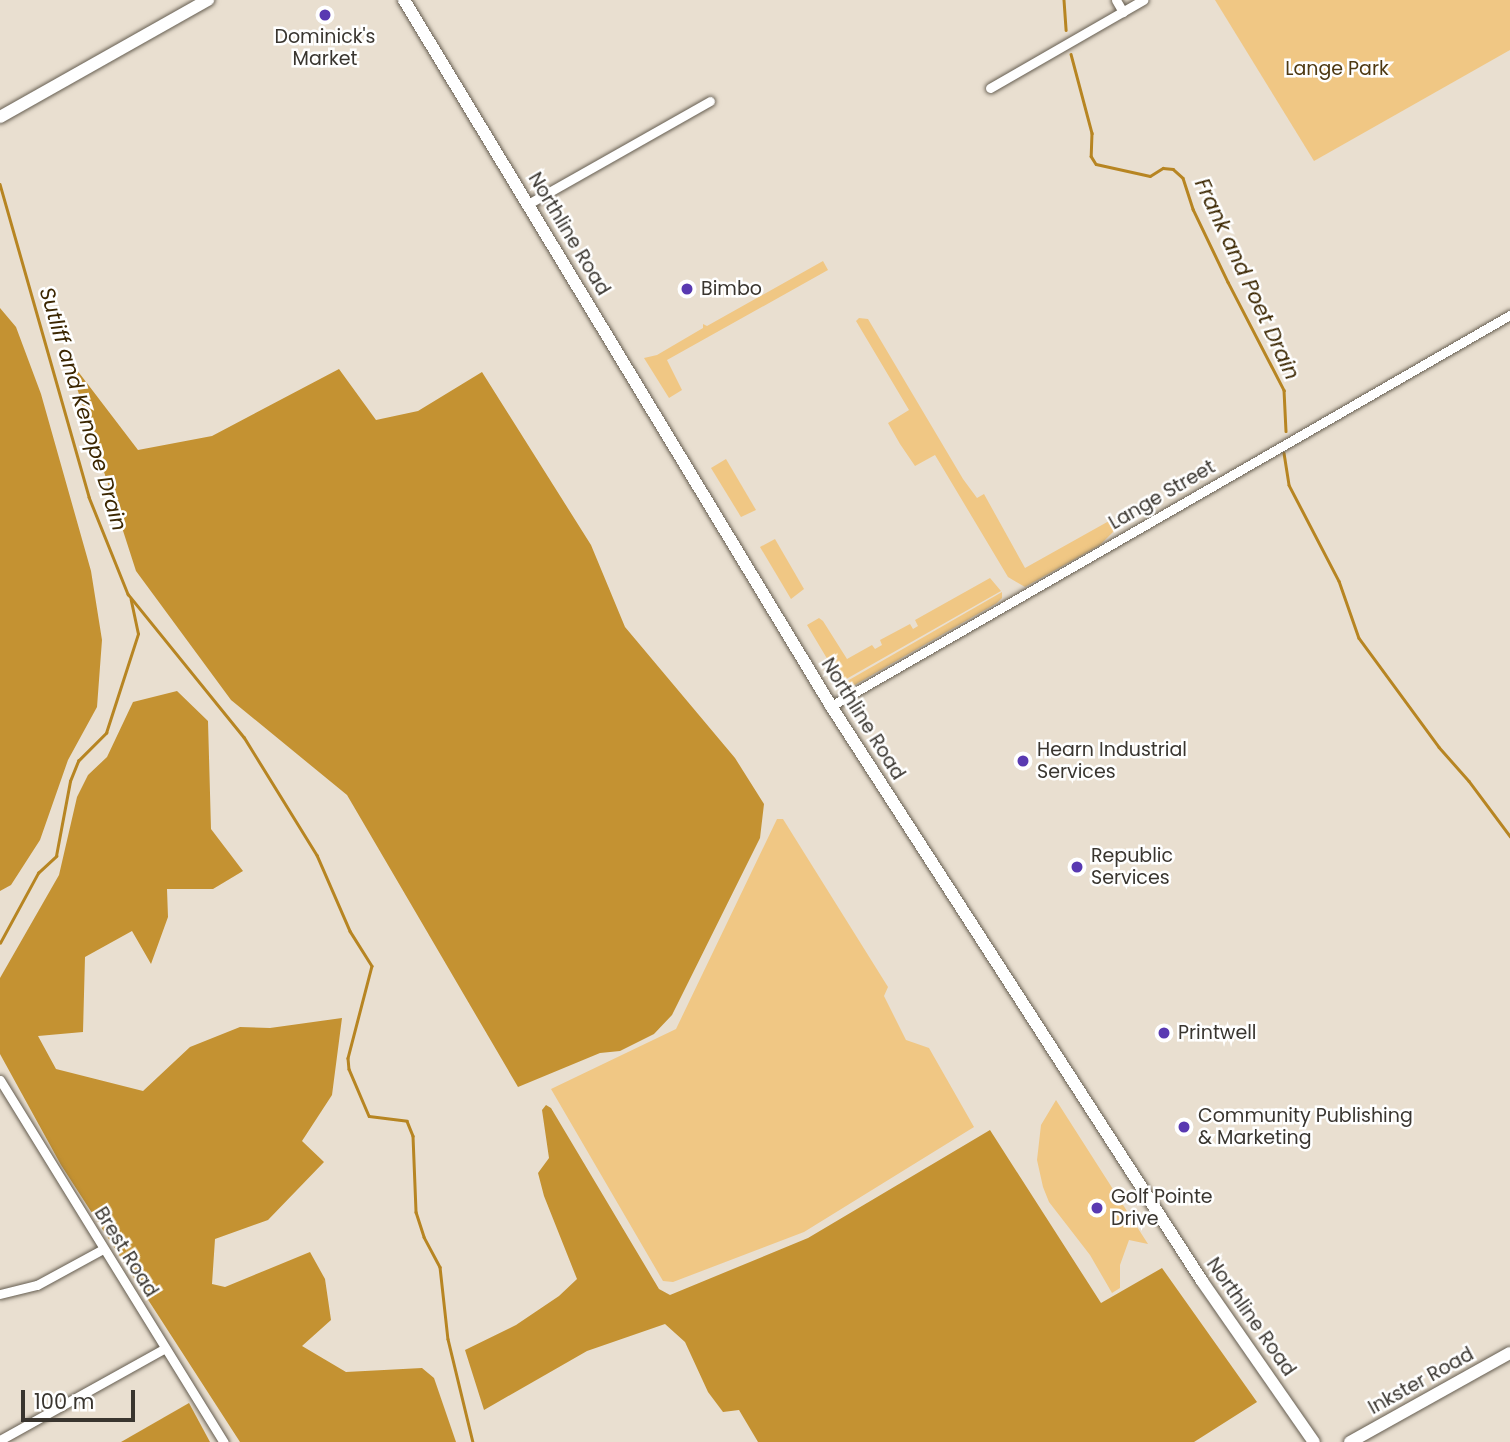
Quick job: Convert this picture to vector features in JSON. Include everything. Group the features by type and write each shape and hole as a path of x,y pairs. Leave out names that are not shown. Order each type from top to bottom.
{"main road":[{"path":"0,117 208,0"},
{"name":"Northline Road","path":"404,0 831,706 1202,1281 1314,1442"},
{"name":"Inkster Road","path":"1350,1442 1510,1353"}],"street":[{"path":"1116,0 1123,12"},
{"path":"990,88 1143,0"},
{"path":"528,204 710,101"},
{"name":"Lange Street","path":"831,706 1510,315"},
{"name":"Brest Road","path":"0,1080 225,1442"},
{"path":"0,1294 37,1285 103,1248"},
{"path":"0,1440 165,1349"}],"green space":[{"name":"Lange Park","path":"1215,0 1510,0 1510,50 1314,161"},
{"path":"823,261 828,270 667,360 682,390 669,398 644,358 657,355 703,328 703,324 707,326"},
{"path":"859,318 868,319 963,479 977,498 984,494 1025,568 1109,521 1115,520 1116,529 1100,545 1025,587 1008,577 935,455 915,466 900,444 888,423 909,410 856,321"},
{"path":"726,459 756,510 741,517 711,468"},
{"path":"775,539 804,589 791,599 760,547"},
{"path":"990,578 1001,591 841,682 807,625 819,618 823,621 847,659 872,645 875,649 882,645 880,640 910,624 913,629 918,626 915,620"},
{"path":"1002,592 1002,598 997,603 846,690 842,684"},
{"path":"777,819 783,819 888,987 884,996 906,1040 929,1048 974,1127 804,1232 673,1282 663,1281 551,1089 676,1029"},
{"name":"Golf Pointe Drive","path":"1056,1100 1148,1244 1129,1240 1120,1265 1120,1288 1112,1293 1090,1255 1049,1202 1043,1187 1037,1160 1041,1125"}],"shaded area":[{"path":"0,308 16,327 41,394 91,571 102,640 97,707 68,760 40,840 11,885 0,891"},
{"path":"67,357 138,450 212,436 339,369 376,420 418,411 482,372 591,545 625,627 735,758 764,804 760,838 672,1015 654,1034 620,1051 600,1053 518,1087 347,795 231,700 136,571"},
{"path":"177,691 208,721 211,829 243,871 213,889 167,889 168,917 151,964 132,931 85,957 83,1032 38,1036 56,1069 143,1091 190,1047 240,1027 270,1028 342,1018 332,1095 302,1141 324,1162 268,1220 215,1239 212,1284 225,1287 310,1252 325,1279 331,1320 302,1346 346,1372 422,1368 434,1378 456,1442 240,1442 61,1165 0,1054 0,978 59,875 77,797 88,775 107,757 133,702"},
{"path":"546,1105 551,1108 659,1289 670,1295 808,1238 990,1130 1101,1303 1162,1268 1257,1402 1194,1442 758,1442 739,1410 723,1412 708,1392 685,1342 665,1324 587,1351 484,1410 465,1350 516,1325 559,1296 577,1279 544,1196 538,1173 549,1158 542,1110"},
{"path":"189,1403 210,1442 121,1442"}],"waterway":[{"name":"Frank and Poet Drain","path":"1064,0 1066,30"},
{"name":"Frank and Poet Drain","path":"1071,54 1092,133 1091,156 1096,164 1150,176 1163,168 1173,169 1183,178 1193,209 1284,390 1286,431"},
{"name":"Sutliff and Kenope Drain","path":"0,184 89,497 128,594 244,737 317,855 350,931 372,966 348,1058 349,1069 369,1116 407,1121 413,1136 416,1212 424,1237 440,1267 448,1339 473,1442"},
{"name":"Frank and Poet Drain","path":"1284,453 1289,485 1339,581 1359,638 1439,747 1469,781 1510,836"},
{"path":"0,943 38,873 56,856 70,781 78,761 106,733 138,634 131,600"}],"place":[{"name":"Dominick's Market","path":"325,15"},
{"name":"Bimbo","path":"687,289"},
{"name":"Hearn Industrial Services","path":"1023,761"},
{"name":"Republic Services","path":"1077,867"},
{"name":"Printwell","path":"1164,1033"},
{"name":"Community Publishing & Marketing","path":"1184,1127"},
{"name":"Golf Pointe Drive","path":"1097,1208"}]}
